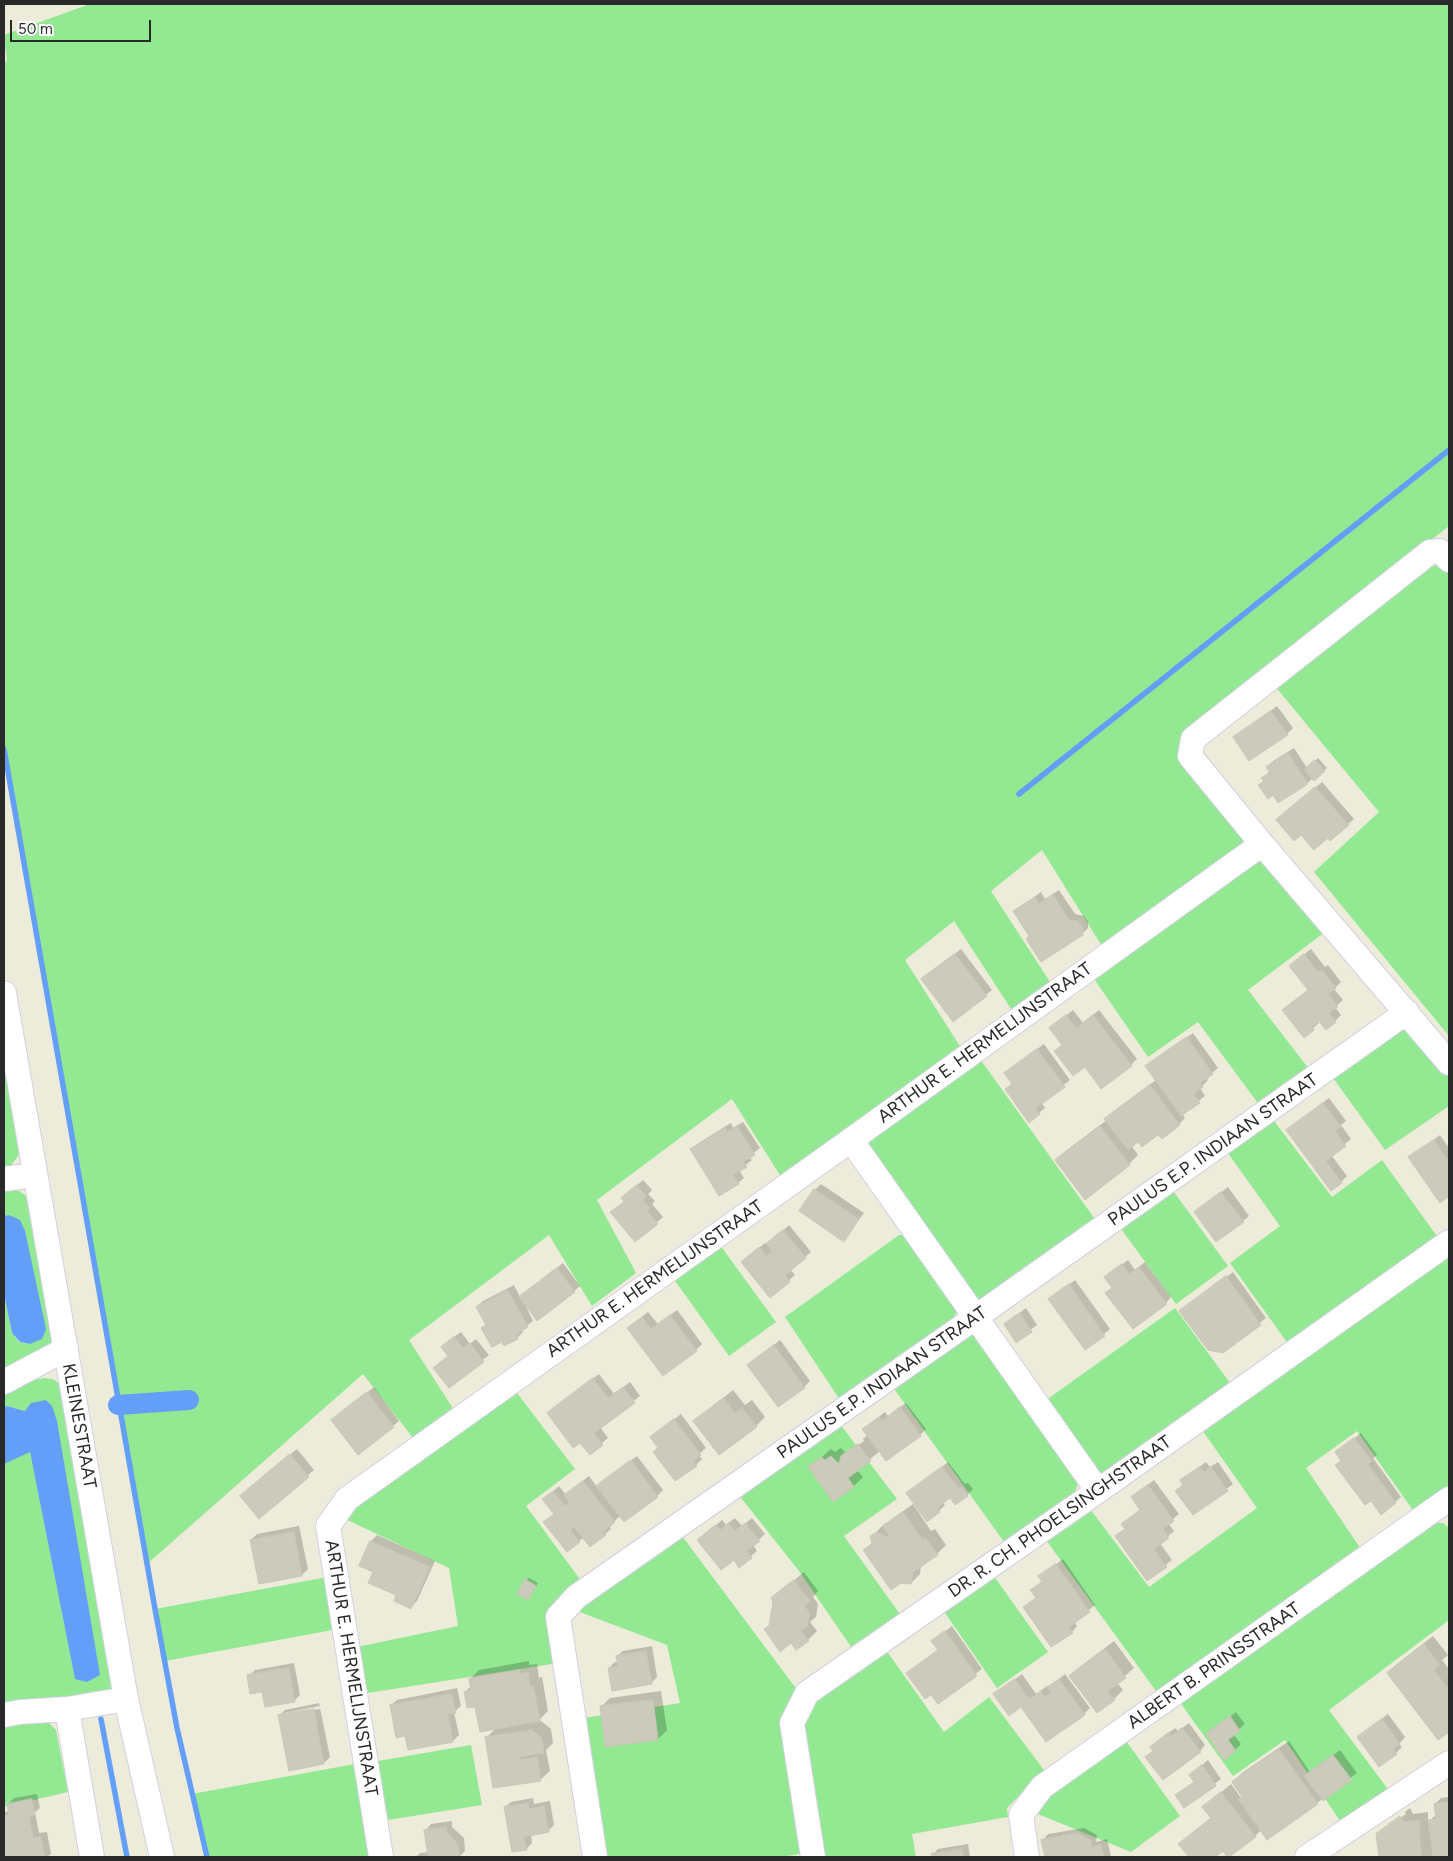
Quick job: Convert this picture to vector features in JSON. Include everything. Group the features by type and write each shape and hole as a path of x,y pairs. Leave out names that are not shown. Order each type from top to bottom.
{"street":[{"path":"1449,560 1440,551 1430,552 1193,739 1190,756 1262,844 1449,1063"},
{"name":"ARTHUR E. HERMELIJNSTRAAT","path":"381,1857 328,1526 347,1498 851,1140 1262,844"},
{"name":"KLEINESTRAAT","path":"4,993 126,1699 162,1857"},
{"name":"PAULUS E.P. INDIAAN STRAAT","path":"595,1857 558,1617 576,1597 1407,1012"},
{"path":"851,1140 1098,1490"},
{"path":"4,1179 35,1175"},
{"name":"DR. R. CH. PHOELSINGHSTRAAT","path":"812,1857 792,1723 807,1693 1449,1242"},
{"path":"4,1382 66,1350"},
{"name":"ALBERT B. PRINSSTRAAT","path":"1026,1857 1021,1815 1042,1787 1449,1500"},
{"path":"4,1715 67,1709 126,1699"},
{"path":"67,1709 92,1857"},
{"path":"1307,1857 1449,1763"}],"green space":[{"path":"90,4 1449,4 1449,526 1180,740 1184,750 1248,840 1105,951 1042,850 991,891 1054,988 1015,1015 954,921 905,960 963,1051 783,1180 732,1099 597,1200 636,1273 592,1306 549,1235 409,1340 454,1410 414,1439 363,1374 147,1564 4,749 4,63 7,61 4,35"},
{"path":"1439,564 1449,568 1449,1036 1314,872 1379,812 1274,685 1428,568"},
{"path":"1263,862 1329,929 1248,990 1309,1069 1260,1106 1198,1022 1148,1057 1092,976 1251,863"},
{"path":"4,1021 23,1149 10,1167 4,1169"},
{"path":"1398,1028 1410,1028 1449,1069 1449,1106 1385,1150 1331,1075"},
{"path":"980,1059 1097,1222 986,1298 977,1300 872,1155 869,1141"},
{"path":"1271,1117 1332,1197 1382,1160 1439,1239 1289,1345 1230,1263 1280,1226 1225,1149"},
{"path":"1171,1188 1228,1266 1176,1304 1119,1226"},
{"path":"4,1189 19,1191 29,1198 55,1339 51,1349 4,1377 4,1294 12,1333 19,1342 30,1344 10,1215 4,1216"},
{"path":"899,1235 909,1235 958,1310 953,1319 840,1400 785,1317"},
{"path":"720,1245 776,1322 729,1356 673,1278"},
{"path":"1449,1249 1449,1492 1417,1516 1357,1431 1306,1468 1363,1552 1159,1695 1043,1536 1087,1505 1149,1587 1257,1508 1200,1427"},
{"path":"1175,1308 1233,1387 1104,1474 1095,1473 1042,1403"},
{"path":"965,1333 977,1334 1076,1471 1078,1484 1070,1504 1007,1546 892,1386"},
{"path":"53,1379 62,1386 114,1684 109,1691 4,1711 4,1464 30,1451 75,1679 26,1411 7,1406 4,1407 4,1395 34,1380"},
{"path":"514,1389 575,1469 526,1506 582,1582 558,1663 368,1693 357,1647 458,1626 449,1568 341,1517"},
{"path":"840,1424 897,1499 844,1536 902,1617 854,1651 799,1571 738,1494"},
{"path":"1433,1523 1443,1523 1449,1528 1449,1620 1329,1710 1390,1792 1343,1825 1285,1740 1233,1776 1179,1701"},
{"path":"682,1536 798,1691 805,1853 781,1857 606,1857 584,1718 680,1703 667,1645 577,1611 584,1599"},
{"path":"991,1572 1048,1652 997,1688 941,1607"},
{"path":"328,1577 338,1629 165,1661 155,1609"},
{"path":"886,1650 944,1732 989,1697 1044,1770 1007,1808 1008,1817 912,1834 916,1857 819,1857 801,1736 808,1705"},
{"path":"48,1722 56,1730 68,1792 4,1807 4,1725"},
{"path":"1124,1738 1180,1816 1131,1852 1033,1812 1038,1800"},
{"path":"471,1745 482,1805 388,1820 378,1761"},
{"path":"360,1763 375,1857 207,1857 192,1794"}],"water":[{"path":"9,1215 20,1220 25,1231 46,1329 42,1339 30,1344 20,1342 12,1333 4,1294 4,1216"},
{"path":"46,1400 52,1406 57,1421 100,1675 87,1682 75,1679 30,1452 4,1464 4,1407 7,1406 25,1411 31,1403"}],"building":[{"path":"1271,711 1288,735 1249,761 1233,737"},
{"path":"1288,753 1308,784 1278,803 1273,795 1268,799 1258,785 1264,781 1261,778 1270,773 1266,767"},
{"path":"1315,760 1325,771 1314,781 1304,770"},
{"path":"1315,787 1349,825 1330,841 1328,838 1314,850 1301,835 1294,841 1276,820"},
{"path":"1053,895 1069,920 1078,921 1083,928 1083,935 1041,962 1026,939 1029,936 1013,911 1035,897 1039,903"},
{"path":"955,954 987,996 953,1022 921,979"},
{"path":"1304,954 1318,972 1322,970 1336,988 1328,994 1338,1007 1329,1013 1336,1022 1326,1030 1319,1021 1312,1027 1314,1030 1304,1038 1282,1010 1308,990 1289,966"},
{"path":"1066,1015 1076,1028 1093,1015 1132,1066 1101,1089 1085,1067 1073,1076 1054,1051 1062,1045 1049,1028"},
{"path":"1187,1037 1213,1074 1200,1083 1203,1087 1194,1094 1200,1103 1181,1116 1145,1066"},
{"path":"1037,1049 1065,1087 1036,1108 1040,1114 1029,1123 1005,1089 1012,1084 1004,1073"},
{"path":"1150,1085 1180,1125 1162,1139 1158,1135 1142,1147 1138,1142 1128,1150 1104,1119"},
{"path":"1323,1103 1341,1127 1335,1131 1346,1146 1326,1161 1342,1183 1331,1191 1286,1130"},
{"path":"737,1126 755,1155 743,1162 747,1167 733,1175 739,1184 719,1196 690,1149 725,1128 727,1132"},
{"path":"1100,1126 1130,1165 1085,1200 1055,1160"},
{"path":"1434,1140 1449,1162 1449,1196 1440,1203 1408,1157"},
{"path":"637,1185 647,1197 643,1200 650,1208 647,1211 658,1224 635,1242 610,1212 624,1202 621,1198"},
{"path":"814,1189 859,1219 844,1242 799,1211"},
{"path":"1221,1192 1244,1222 1216,1242 1194,1212"},
{"path":"783,1230 806,1258 785,1275 790,1282 770,1298 741,1262 759,1247 766,1256 772,1251 766,1244"},
{"path":"1122,1264 1129,1274 1139,1267 1167,1304 1133,1329 1105,1293 1112,1288 1104,1277"},
{"path":"557,1268 575,1292 537,1321 519,1297"},
{"path":"1226,1276 1261,1325 1223,1353 1208,1350 1179,1311"},
{"path":"1069,1284 1105,1336 1085,1350 1048,1299"},
{"path":"508,1290 528,1327 515,1335 518,1339 504,1346 502,1342 492,1347 481,1328 486,1325 476,1307"},
{"path":"1020,1313 1032,1332 1016,1343 1004,1324"},
{"path":"670,1315 697,1351 663,1376 627,1328 642,1317 651,1329"},
{"path":"454,1337 463,1348 470,1343 484,1362 449,1388 433,1368 448,1356 441,1347"},
{"path":"774,1345 805,1388 778,1407 747,1365"},
{"path":"593,1378 608,1398 623,1387 635,1403 594,1433 603,1445 590,1455 580,1443 573,1448 547,1413"},
{"path":"367,1392 394,1427 358,1455 331,1420"},
{"path":"724,1398 735,1413 742,1408 757,1427 719,1455 693,1421"},
{"path":"900,1407 921,1436 886,1461 862,1429 879,1417 882,1421"},
{"path":"674,1419 701,1455 693,1461 697,1466 675,1481 653,1452 658,1448 650,1437"},
{"path":"1354,1438 1372,1461 1368,1464 1396,1503 1381,1515 1371,1501 1365,1505 1335,1465 1341,1461 1335,1452"},
{"path":"858,1444 871,1461 848,1478 854,1487 833,1502 808,1467 821,1457 825,1460 831,1456 839,1464 841,1456"},
{"path":"290,1454 309,1477 259,1519 240,1496"},
{"path":"631,1460 658,1497 624,1522 596,1486"},
{"path":"942,1467 959,1489 962,1487 968,1496 955,1505 950,1498 937,1508 940,1512 927,1522 906,1493"},
{"path":"1200,1467 1204,1472 1211,1467 1228,1491 1193,1515 1175,1491 1183,1485 1180,1480"},
{"path":"583,1481 615,1522 603,1532 606,1535 590,1547 574,1527 570,1530 580,1542 567,1552 543,1522 554,1514 542,1499 553,1491 565,1506 569,1503 564,1495"},
{"path":"1148,1485 1174,1521 1163,1529 1169,1538 1154,1549 1167,1567 1147,1581 1115,1536 1125,1529 1121,1524 1140,1510 1131,1497"},
{"path":"903,1512 922,1539 925,1537 938,1555 913,1572 911,1584 901,1583 891,1590 863,1550 872,1544 870,1536 875,1533 883,1534 886,1537 889,1535 883,1526"},
{"path":"729,1523 735,1531 745,1523 760,1541 747,1551 752,1558 739,1568 734,1560 721,1570 697,1540 715,1525 720,1530"},
{"path":"294,1532 302,1576 259,1584 250,1540"},
{"path":"370,1541 430,1567 411,1609 394,1601 396,1595 368,1583 373,1572 359,1566"},
{"path":"1056,1564 1090,1612 1069,1627 1073,1633 1051,1647 1023,1607 1036,1598 1030,1590 1042,1582 1038,1576"},
{"path":"525,1579 536,1586 528,1600 517,1594"},
{"path":"794,1580 810,1601 804,1606 810,1613 807,1627 801,1631 809,1641 796,1650 791,1643 780,1652 764,1629 769,1626 773,1602 771,1598"},
{"path":"945,1631 977,1676 938,1704 931,1695 925,1699 906,1673 938,1650 931,1641"},
{"path":"1424,1644 1440,1665 1434,1670 1449,1690 1449,1732 1438,1740 1387,1673"},
{"path":"1105,1649 1126,1678 1108,1691 1115,1700 1097,1713 1069,1676"},
{"path":"646,1651 652,1684 612,1691 608,1668 618,1666 616,1656"},
{"path":"289,1668 295,1702 265,1707 262,1692 250,1694 247,1675"},
{"path":"520,1670 520,1674 528,1672 530,1686 533,1685 540,1721 480,1732 475,1707 467,1708 464,1692 471,1690 469,1679"},
{"path":"1015,1679 1029,1699 1041,1691 1045,1697 1051,1693 1047,1687 1059,1679 1085,1715 1046,1742 1021,1707 1009,1716 993,1694"},
{"path":"452,1694 456,1713 448,1714 453,1742 408,1750 405,1736 396,1738 390,1705"},
{"path":"653,1700 658,1740 605,1747 600,1706"},
{"path":"314,1709 324,1764 289,1771 278,1715"},
{"path":"1230,1716 1240,1731 1228,1740 1236,1751 1224,1760 1206,1734"},
{"path":"1382,1719 1400,1744 1393,1749 1397,1754 1379,1767 1357,1737"},
{"path":"1182,1728 1201,1752 1163,1780 1145,1757 1153,1751 1150,1747 1169,1732 1171,1736"},
{"path":"532,1730 542,1738 544,1753 519,1757 519,1760 537,1757 541,1781 493,1788 485,1737"},
{"path":"1279,1749 1318,1804 1267,1840 1238,1799 1242,1797 1232,1782"},
{"path":"1333,1755 1352,1780 1323,1801 1304,1776"},
{"path":"1202,1765 1216,1786 1184,1808 1175,1795 1194,1782 1189,1775"},
{"path":"1221,1792 1256,1837 1229,1857 1223,1851 1215,1857 1189,1857 1178,1844 1211,1818 1202,1807"},
{"path":"32,1799 35,1815 29,1816 33,1838 41,1837 45,1857 4,1857 4,1816 9,1815 7,1804"},
{"path":"1449,1802 1449,1857 1433,1857 1428,1820 1436,1819 1434,1804"},
{"path":"528,1803 529,1809 544,1806 549,1832 524,1837 527,1850 512,1852 504,1807"},
{"path":"1400,1816 1404,1822 1420,1820 1422,1857 1379,1857 1376,1834"},
{"path":"446,1827 447,1833 458,1844 460,1857 420,1857 428,1856 424,1830"},
{"path":"1078,1833 1092,1841 1091,1847 1101,1844 1104,1857 1045,1857 1041,1840"},
{"path":"962,1849 964,1857 932,1857 931,1854"}],"waterway":[{"path":"1019,794 1449,450"},
{"path":"4,749 155,1609 177,1728 207,1857"},
{"path":"118,1405 189,1400"},
{"path":"101,1719 127,1857"}]}
